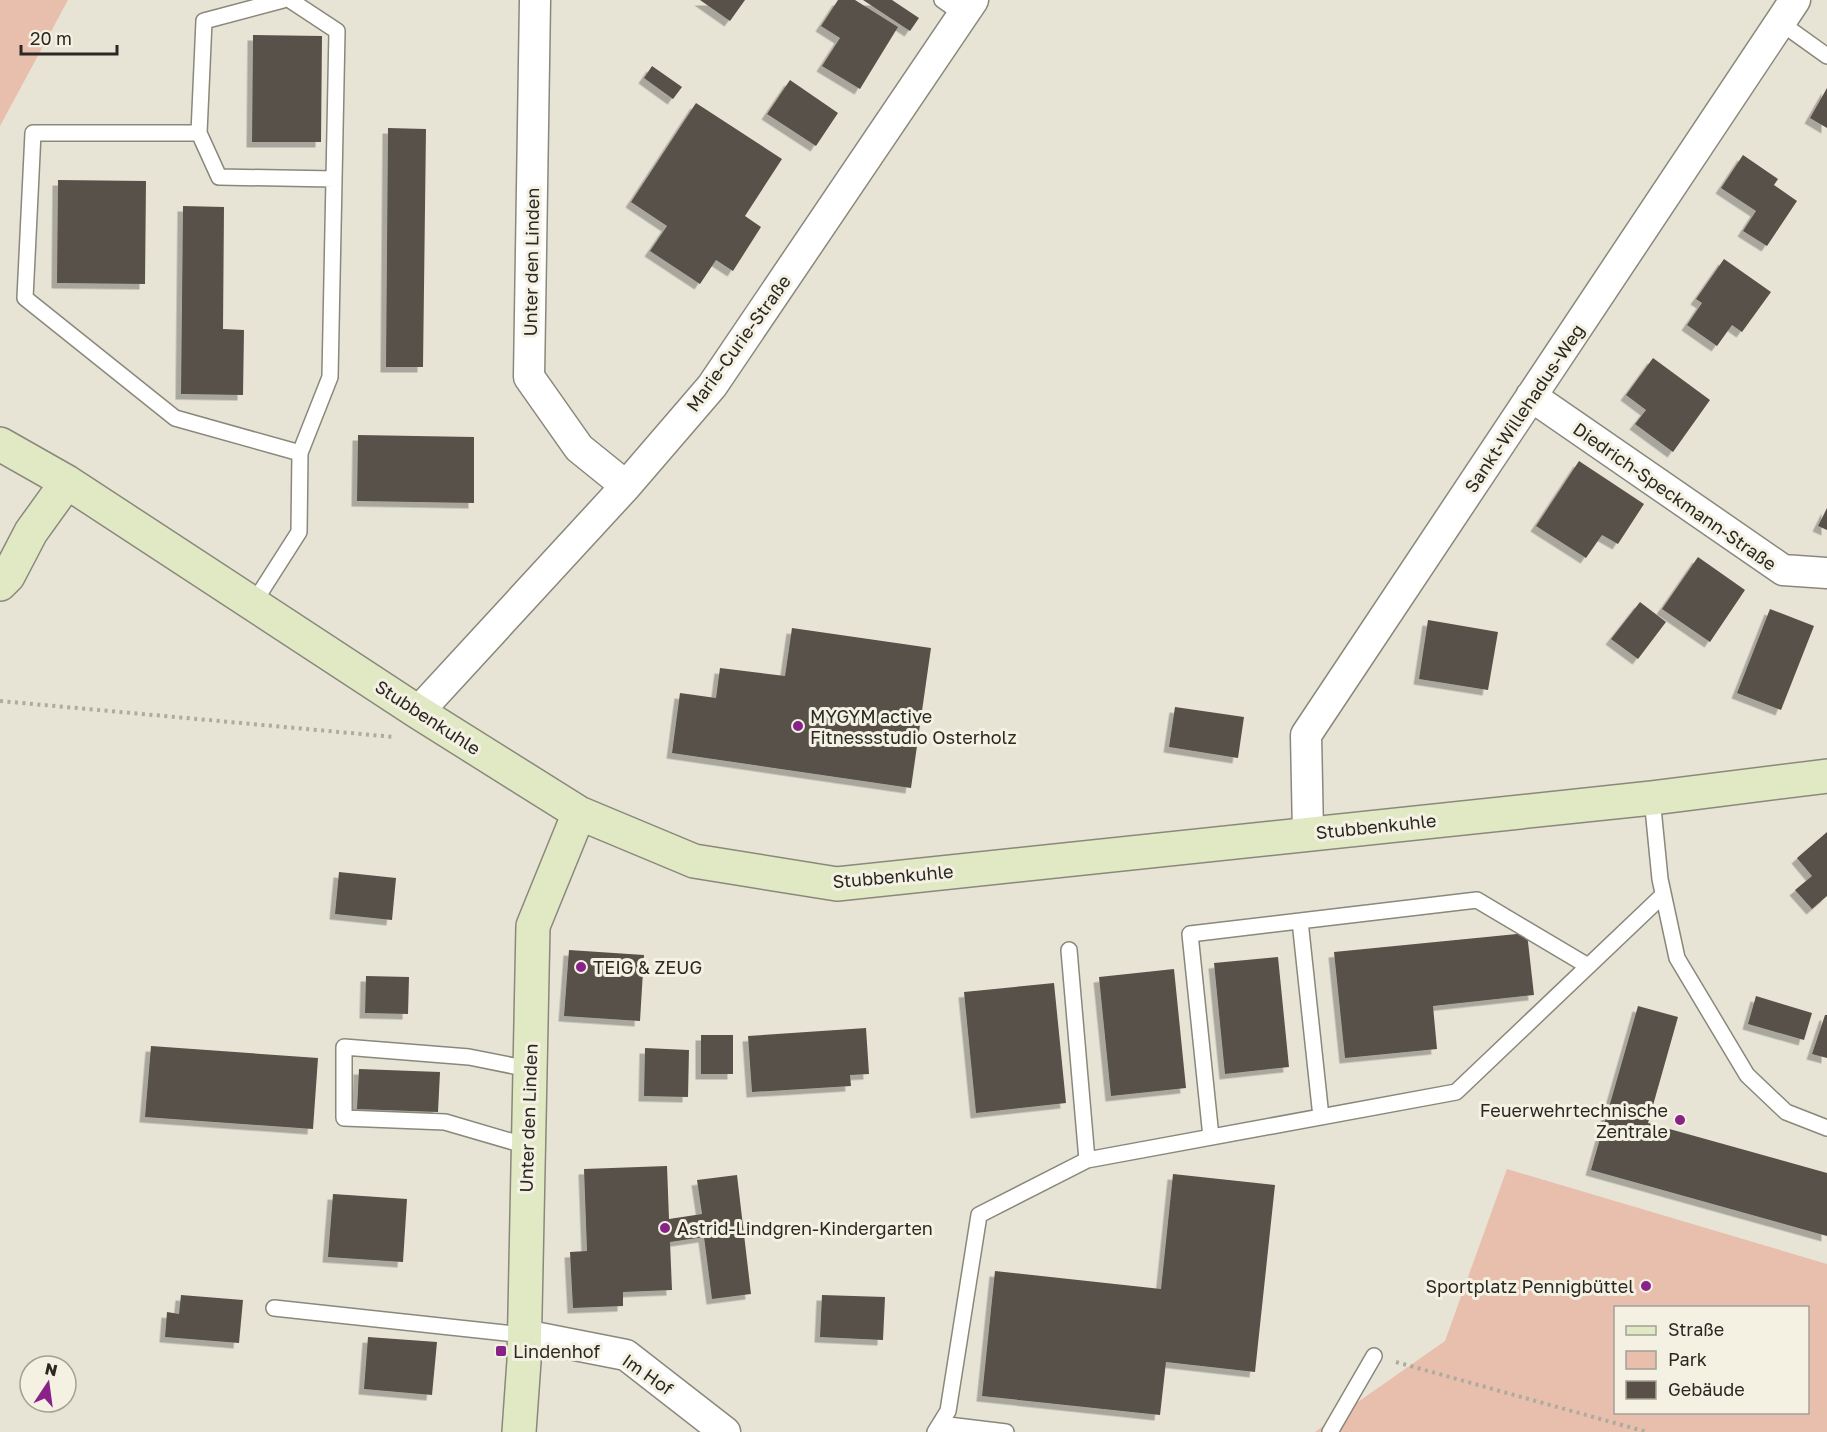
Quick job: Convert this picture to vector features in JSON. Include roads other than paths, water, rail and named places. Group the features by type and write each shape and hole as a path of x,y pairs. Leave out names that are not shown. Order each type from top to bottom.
{"main road":[{"name":"Stubbenkuhle","path":"0,444 67,482 418,712 579,813 694,861 837,884 1652,798 1827,776"},
{"path":"0,584 8,576 31,531 67,482"},
{"name":"Unter den Linden","path":"519,1432 524,1335 533,926 579,813"}],"street":[{"name":"Unter den Linden","path":"535,0 529,377 579,448 626,486"},
{"name":"Marie-Curie-Straße","path":"418,712 626,486 712,386 960,5"},
{"name":"Sankt-Willehadus-Weg","path":"1308,833 1306,735 1788,11"},
{"name":"Diedrich-Speckmann-Straße","path":"1531,396 1783,570 1827,573"},
{"name":"Im Hof","path":"524,1335 626,1355 725,1432"}],"lane":[{"path":"283,0 204,21 199,133 219,177 334,179"},
{"path":"253,604 299,532 300,453 330,376 337,31 291,0"},
{"path":"1788,11 1827,56"},
{"path":"199,133 33,133 25,298 175,418 300,453"},
{"path":"1652,798 1663,894 1677,958 1747,1075 1786,1112 1827,1128"},
{"path":"1006,1432 937,1428 948,1411 979,1215 1087,1160 1456,1092 1663,894"},
{"path":"1211,1137 1190,934 1477,900 1588,966"},
{"path":"1300,921 1321,1117"},
{"path":"1069,950 1087,1160"},
{"path":"527,1146 445,1122 344,1118 344,1047 470,1057 530,1069"},
{"path":"274,1308 524,1335"},
{"path":"1330,1432 1374,1356"}],"place":[{"name":"MYGYM active Fitnessstudio Osterholz","path":"798,726"},
{"name":"TEIG & ZEUG","path":"581,967"},
{"name":"Feuerwehrtechnische Zentrale","path":"1680,1120"},
{"name":"Astrid-Lindgren-Kindergarten","path":"665,1228"},
{"name":"Sportplatz Pennigbüttel","path":"1646,1286"},
{"name":"Lindenhof","path":"501,1351"}]}
